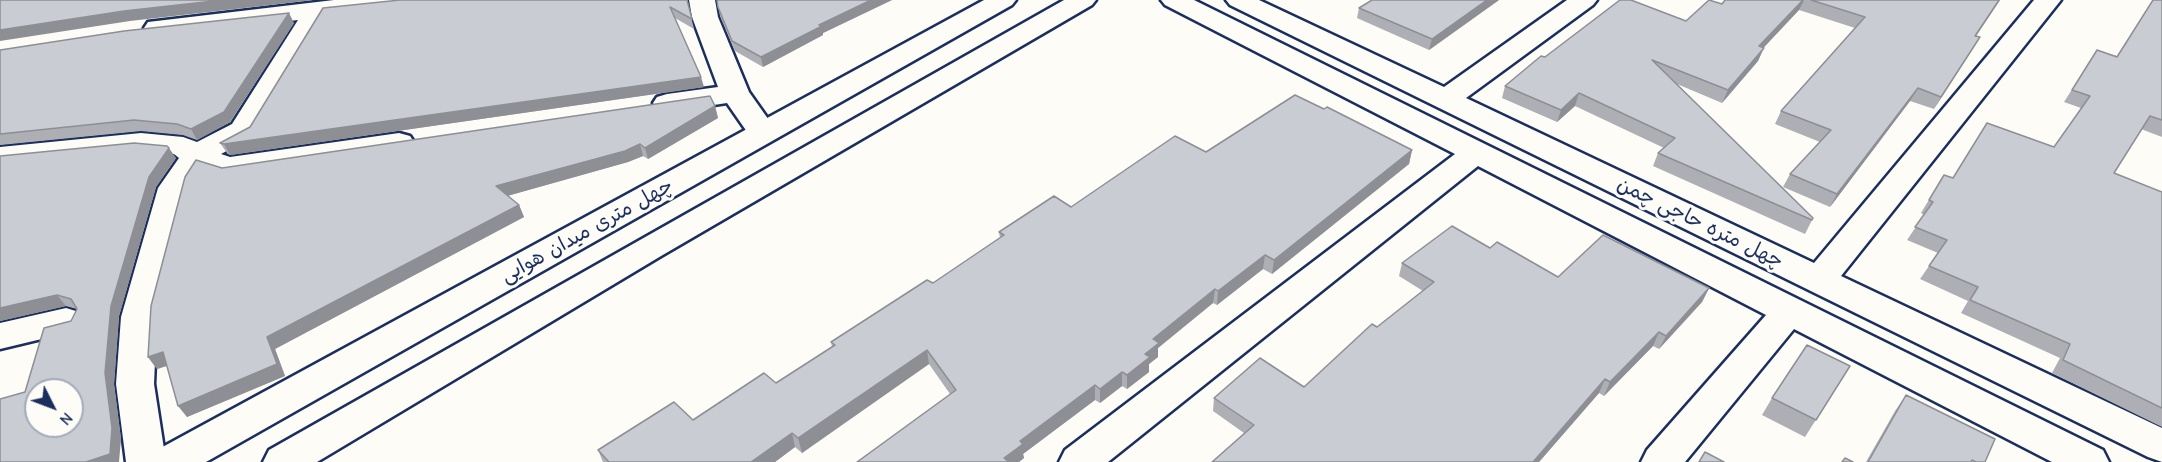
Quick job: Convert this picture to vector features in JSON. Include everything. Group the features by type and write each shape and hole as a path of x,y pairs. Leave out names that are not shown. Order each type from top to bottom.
{"street":[{"path":"130,31 402,0"},
{"path":"702,0 705,17 735,93 763,133"},
{"name":"چهل متری میدان هوایی","path":"171,462 1003,0"},
{"path":"283,462 679,231 1083,0"},
{"name":"چهل متره حاجی چمن","path":"1174,0 2089,462"},
{"name":"چهل متره حاجی چمن","path":"1239,0 2162,446"},
{"path":"1445,100 1584,0"},
{"path":"1819,280 2048,0"},
{"path":"146,462 135,384 139,317 174,188 195,156 243,130 318,9"},
{"path":"642,107 735,93"},
{"path":"0,156 141,142 183,146 195,156 229,167 422,139"},
{"path":"1079,462 1477,152"},
{"path":"1661,462 1790,310"},
{"path":"0,336 66,321"}],"building":[{"path":"0,0 223,0 124,11 0,30"},
{"path":"400,0 687,0 692,19 670,7 701,77 220,143 250,127 323,8"},
{"path":"717,0 871,0 761,57 732,41"},
{"path":"1372,0 1487,0 1432,39 1359,8"},
{"path":"1620,0 1631,0 1686,21 1709,0 1722,4 1725,0 1803,0 1759,46 1764,48 1728,90 1652,60 1813,218 1812,220 1658,153 1675,138 1579,93 1561,110 1505,86 1541,56 1545,57"},
{"path":"1811,0 1999,0 1975,36 1980,37 1941,97 1918,88 1837,194 1790,174 1831,130 1781,111 1865,17"},
{"path":"2153,0 2162,0 2162,120 2150,116 2114,173 2162,192 2162,408 2063,360 2070,344 1970,300 1978,287 1929,266 1947,240 1915,227 1933,202 1929,200 1944,175 1953,178 1987,123 2054,147 2090,96 2072,90 2097,50 2117,57"},
{"path":"289,13 224,112 191,129 177,124 134,120 0,134 0,50 124,31"},
{"path":"1295,95 1324,109 1327,107 1412,150 1274,260 1265,255 1218,291 1215,289 1153,339 1159,343 1145,354 1150,357 1127,375 1122,372 1100,389 1095,385 1020,441 1023,444 1004,458 1009,462 857,462 956,390 927,350 798,438 792,433 751,462 609,462 598,450 674,402 693,420 764,373 776,383 835,345 831,342 927,280 933,283 1004,235 999,232 1054,196 1071,207 1175,136 1206,152"},
{"path":"710,96 715,106 645,148 640,144 625,151 496,186 519,205 267,337 277,364 178,406 163,352 148,357 151,306 185,177 196,160 222,168"},
{"path":"134,143 169,148 149,177 111,306 105,373 112,428 110,454 86,462 0,462 0,399 24,392 24,438 84,438 84,378 29,378 44,328 71,321 77,309 71,299 57,295 0,308 0,156"},
{"path":"1452,226 1490,248 1497,242 1558,277 1603,235 1709,288 1666,336 1659,332 1610,382 1605,379 1533,462 1212,462 1254,425 1214,398 1260,358 1304,387 1372,324 1377,327 1434,282 1402,263"},
{"path":"1807,345 1850,366 1816,420 1772,398"},
{"path":"1906,395 1995,439 1985,462 1972,460 1971,462 1868,462"},
{"path":"1705,452 1724,462 1699,462"}]}
